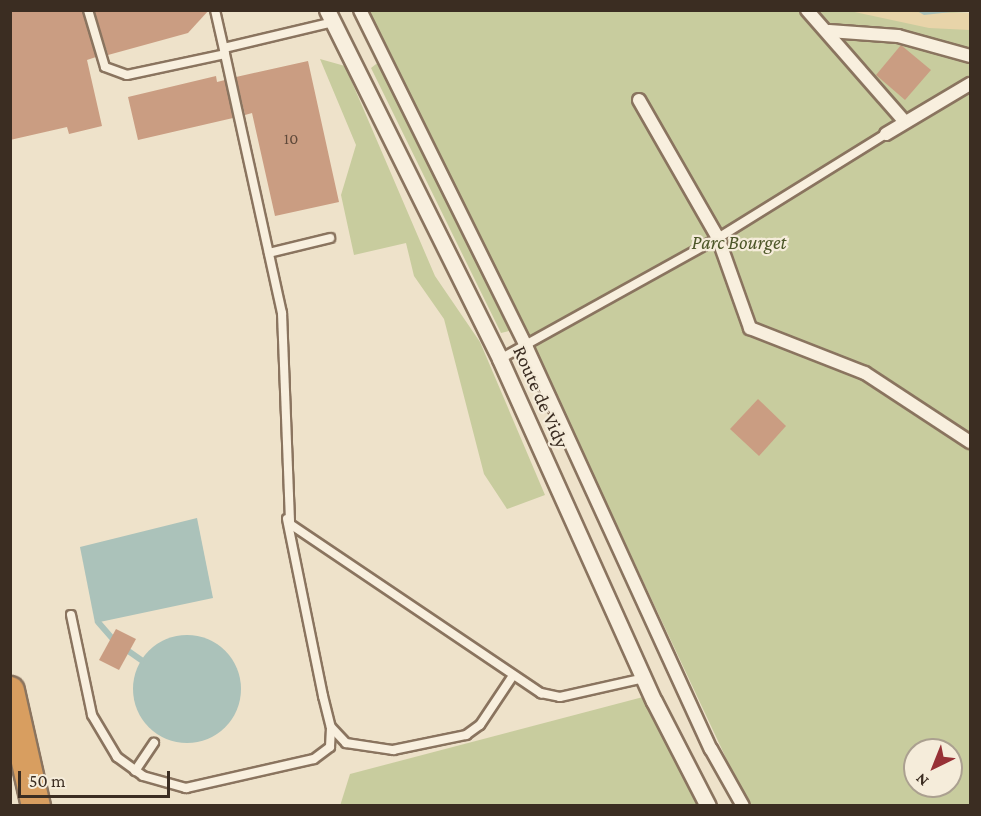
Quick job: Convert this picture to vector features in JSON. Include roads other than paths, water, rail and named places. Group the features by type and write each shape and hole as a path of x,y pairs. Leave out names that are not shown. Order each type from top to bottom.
{"highway":[{"path":"10,691 36,806"}],"street":[{"path":"360,10 527,348 711,748 743,806"},
{"path":"807,10 829,31 905,122"},
{"name":"Route de Vidy","path":"330,16 501,359 644,678 708,806"},
{"path":"829,31 898,36 970,56"},
{"path":"886,134 970,84"},
{"path":"639,100 718,238 750,328 865,373 970,442"}],"lane":[{"path":"88,10 102,62 113,73 127,75 225,51 330,16"},
{"path":"71,615 92,716 103,739 135,771 166,786 219,783 314,759 330,747 331,727 286,516 285,333 215,10"},
{"path":"501,359 527,348 718,238 886,134"},
{"path":"269,253 330,238"},
{"path":"286,516 298,530 512,676 551,697 644,678"},
{"path":"331,727 346,743 373,750 466,735 480,725 512,676"},
{"path":"135,771 154,744"}],"water":[{"path":"917,10 970,10 924,15 917,11"},
{"path":"197,518 213,598 95,623 80,547"},
{"path":"187,635 208,639 225,651 237,668 241,689 237,710 225,727 208,739 187,743 166,739 149,727 137,710 133,689 137,668 149,651 166,639"}],"waterway":[{"path":"98,622 116,643"},
{"path":"124,648 141,660"}],"park label":[{"name":"Parc Bourget","path":"739,242"}]}
